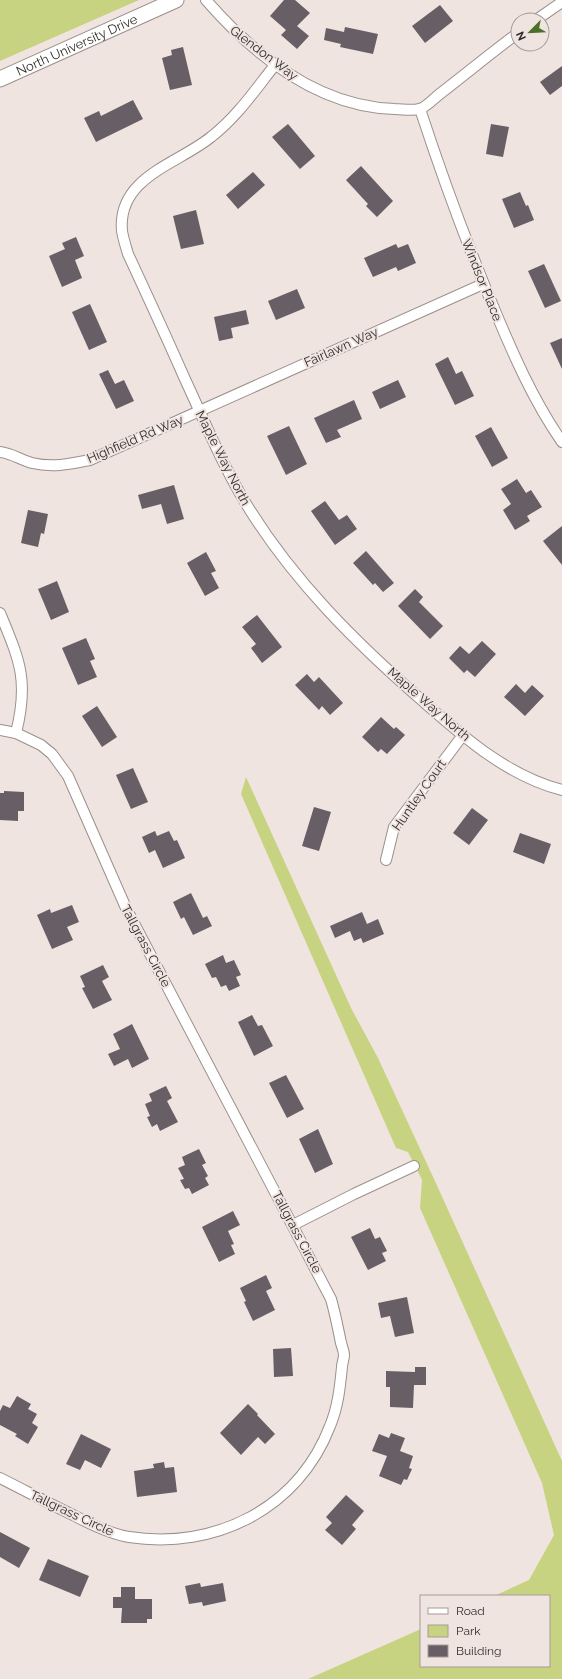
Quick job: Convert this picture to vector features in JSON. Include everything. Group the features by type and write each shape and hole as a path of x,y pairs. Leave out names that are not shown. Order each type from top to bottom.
{"street":[{"name":"North University Drive","path":"0,79 176,0"},
{"name":"Glendon Way","path":"206,0 228,26 275,65 319,91 352,104 381,108 420,109"},
{"path":"548,12 562,2"},
{"path":"420,109 510,39"},
{"name":"Maple Way North","path":"275,65 241,109 221,129 198,146 143,180 128,198 125,206 122,232 128,254 215,446 246,503 289,566 321,604 352,635 400,681 463,735 516,773 532,781 562,790"},
{"name":"Windsor Place","path":"420,109 444,181 483,284 530,391 562,442"},
{"name":"Fairlawn Way","path":"199,411 483,284"},
{"name":"Highfield Rd Way","path":"0,452 32,462 62,466 90,460 199,411"},
{"path":"0,613 19,661 23,679 21,714 16,733"},
{"name":"Tallgrass Circle","path":"0,730 16,733 35,742 52,754 68,776 126,908 331,1299 344,1354 340,1389 330,1426 319,1449 306,1469 292,1486 276,1500 246,1520 210,1534 188,1538 144,1539 127,1537 88,1523 0,1478"},
{"name":"Huntley Court","path":"386,860 394,827 463,735"},
{"path":"293,1225 414,1166"}],"green space":[{"path":"0,0 139,0 0,61"},
{"path":"246,777 351,1008 378,1058 434,1179 562,1461 562,1679 308,1679 420,1629 420,1667 550,1667 550,1595 496,1595 529,1580 554,1535 542,1483 420,1208 422,1180 408,1152 396,1148 241,794"}],"building":[{"path":"284,0 295,0 310,13 297,26 309,36 297,49 281,35 286,30 270,16"},
{"path":"440,5 453,21 425,43 412,26"},
{"path":"345,27 378,34 373,54 340,47 341,44 324,40 326,28 344,32"},
{"path":"183,47 192,85 170,90 162,58 172,55 171,50"},
{"path":"562,66 562,86 550,95 540,82"},
{"path":"133,100 143,119 96,142 84,118 99,111 101,116"},
{"path":"288,124 315,156 300,169 272,137"},
{"path":"491,124 509,127 503,157 486,154"},
{"path":"361,166 393,201 377,217 366,206 368,204 346,180"},
{"path":"253,172 265,185 238,209 226,195"},
{"path":"520,192 526,206 528,205 534,220 514,228 502,199"},
{"path":"196,210 204,244 181,249 173,216"},
{"path":"76,237 84,256 75,260 82,278 62,287 49,256 65,249 62,243"},
{"path":"396,244 398,248 408,244 416,263 398,271 396,267 373,277 364,258"},
{"path":"544,264 561,301 545,308 528,271"},
{"path":"297,289 305,308 276,320 268,301"},
{"path":"90,304 107,342 89,350 72,312"},
{"path":"246,310 249,324 231,328 233,338 219,341 214,317"},
{"path":"562,338 562,369 550,343"},
{"path":"448,357 456,374 462,371 474,396 455,405 435,364"},
{"path":"108,370 115,384 124,380 134,401 116,409 99,374"},
{"path":"398,380 406,397 380,409 372,392"},
{"path":"354,400 362,419 337,430 341,437 326,443 314,418"},
{"path":"289,426 307,464 286,475 267,436"},
{"path":"491,427 508,458 492,467 475,436"},
{"path":"517,479 526,493 531,490 542,507 527,516 530,521 515,530 503,510 511,504 501,489"},
{"path":"174,485 184,519 167,524 161,504 142,509 138,495"},
{"path":"325,501 339,520 347,515 357,529 335,545 311,511"},
{"path":"28,510 48,514 44,534 41,533 38,547 21,543"},
{"path":"562,526 562,565 543,541"},
{"path":"366,551 394,583 383,592 375,583 373,585 353,563"},
{"path":"206,552 216,571 211,573 219,588 205,596 187,563"},
{"path":"57,581 69,612 51,620 38,589"},
{"path":"415,589 423,597 419,602 443,626 430,639 398,606"},
{"path":"257,615 282,647 262,663 251,648 256,644 242,627"},
{"path":"86,638 95,659 90,661 97,677 78,685 62,648"},
{"path":"482,641 496,654 475,677 467,670 464,673 449,658 460,646 469,654"},
{"path":"307,674 314,682 319,677 343,703 330,715 322,706 319,710 295,685"},
{"path":"516,684 525,693 532,685 544,696 525,716 504,697"},
{"path":"97,706 117,737 102,747 82,716"},
{"path":"381,717 394,729 396,727 405,735 387,754 381,749 378,752 362,737"},
{"path":"133,768 148,802 131,809 116,775"},
{"path":"4,791 24,792 24,811 18,811 18,821 0,820 0,793 4,793"},
{"path":"314,807 331,812 319,851 302,846"},
{"path":"472,808 488,820 469,845 453,833"},
{"path":"155,831 157,836 169,831 174,841 177,840 185,858 163,868 155,850 149,853 142,837"},
{"path":"520,833 551,844 544,864 513,852"},
{"path":"191,893 203,918 207,916 212,926 193,935 184,917 181,919 173,902"},
{"path":"72,905 79,922 67,927 73,940 52,949 37,915 50,909 51,913"},
{"path":"362,912 367,924 378,919 384,934 363,943 361,938 354,941 350,931 335,938 330,926"},
{"path":"223,955 226,963 234,960 241,975 236,977 240,986 229,991 226,985 221,987 216,977 212,978 205,964"},
{"path":"103,965 109,977 102,981 112,1000 93,1009 82,988 85,987 80,976"},
{"path":"252,1015 258,1026 262,1025 273,1046 254,1056 238,1022"},
{"path":"132,1024 149,1059 132,1068 128,1059 114,1066 108,1054 120,1049 113,1034"},
{"path":"286,1075 304,1109 287,1118 269,1083"},
{"path":"166,1086 172,1098 167,1101 178,1122 160,1131 157,1124 152,1127 147,1117 150,1116 145,1104 152,1101 149,1094"},
{"path":"318,1129 333,1164 315,1173 299,1139"},
{"path":"199,1149 206,1163 202,1165 208,1176 205,1178 209,1185 192,1194 189,1188 185,1189 180,1180 184,1179 178,1168 185,1165 182,1157"},
{"path":"233,1211 240,1225 228,1231 234,1244 231,1245 235,1254 219,1262 202,1227"},
{"path":"370,1228 375,1239 380,1237 387,1251 382,1253 386,1261 368,1270 351,1237"},
{"path":"266,1275 272,1288 266,1291 275,1310 253,1321 244,1302 246,1301 240,1288"},
{"path":"407,1297 414,1333 395,1337 390,1316 381,1318 378,1303"},
{"path":"291,1348 293,1376 274,1377 273,1349"},
{"path":"415,1367 426,1367 426,1385 414,1385 413,1408 390,1407 390,1387 386,1387 386,1371 415,1372"},
{"path":"17,1396 31,1404 28,1409 37,1414 32,1423 38,1427 28,1444 15,1436 17,1434 0,1425 0,1411 3,1405 10,1408"},
{"path":"248,1404 275,1434 265,1444 258,1437 241,1455 220,1433"},
{"path":"391,1433 405,1438 400,1451 413,1456 409,1468 412,1469 407,1480 404,1479 401,1485 379,1476 387,1456 372,1451 379,1434 389,1438"},
{"path":"81,1434 111,1449 101,1468 85,1460 80,1470 66,1464"},
{"path":"164,1462 165,1468 174,1467 177,1492 137,1497 134,1471 154,1468 153,1464"},
{"path":"346,1495 364,1511 352,1525 356,1529 342,1545 325,1530 332,1523 326,1517"},
{"path":"0,1532 30,1548 19,1568 0,1557"},
{"path":"48,1559 89,1576 80,1597 39,1580"},
{"path":"200,1583 201,1587 223,1583 226,1601 203,1606 202,1602 189,1604 185,1586"},
{"path":"121,1587 135,1587 135,1599 152,1599 152,1619 147,1619 147,1623 121,1623 122,1608 113,1608 113,1597 121,1597"}]}
